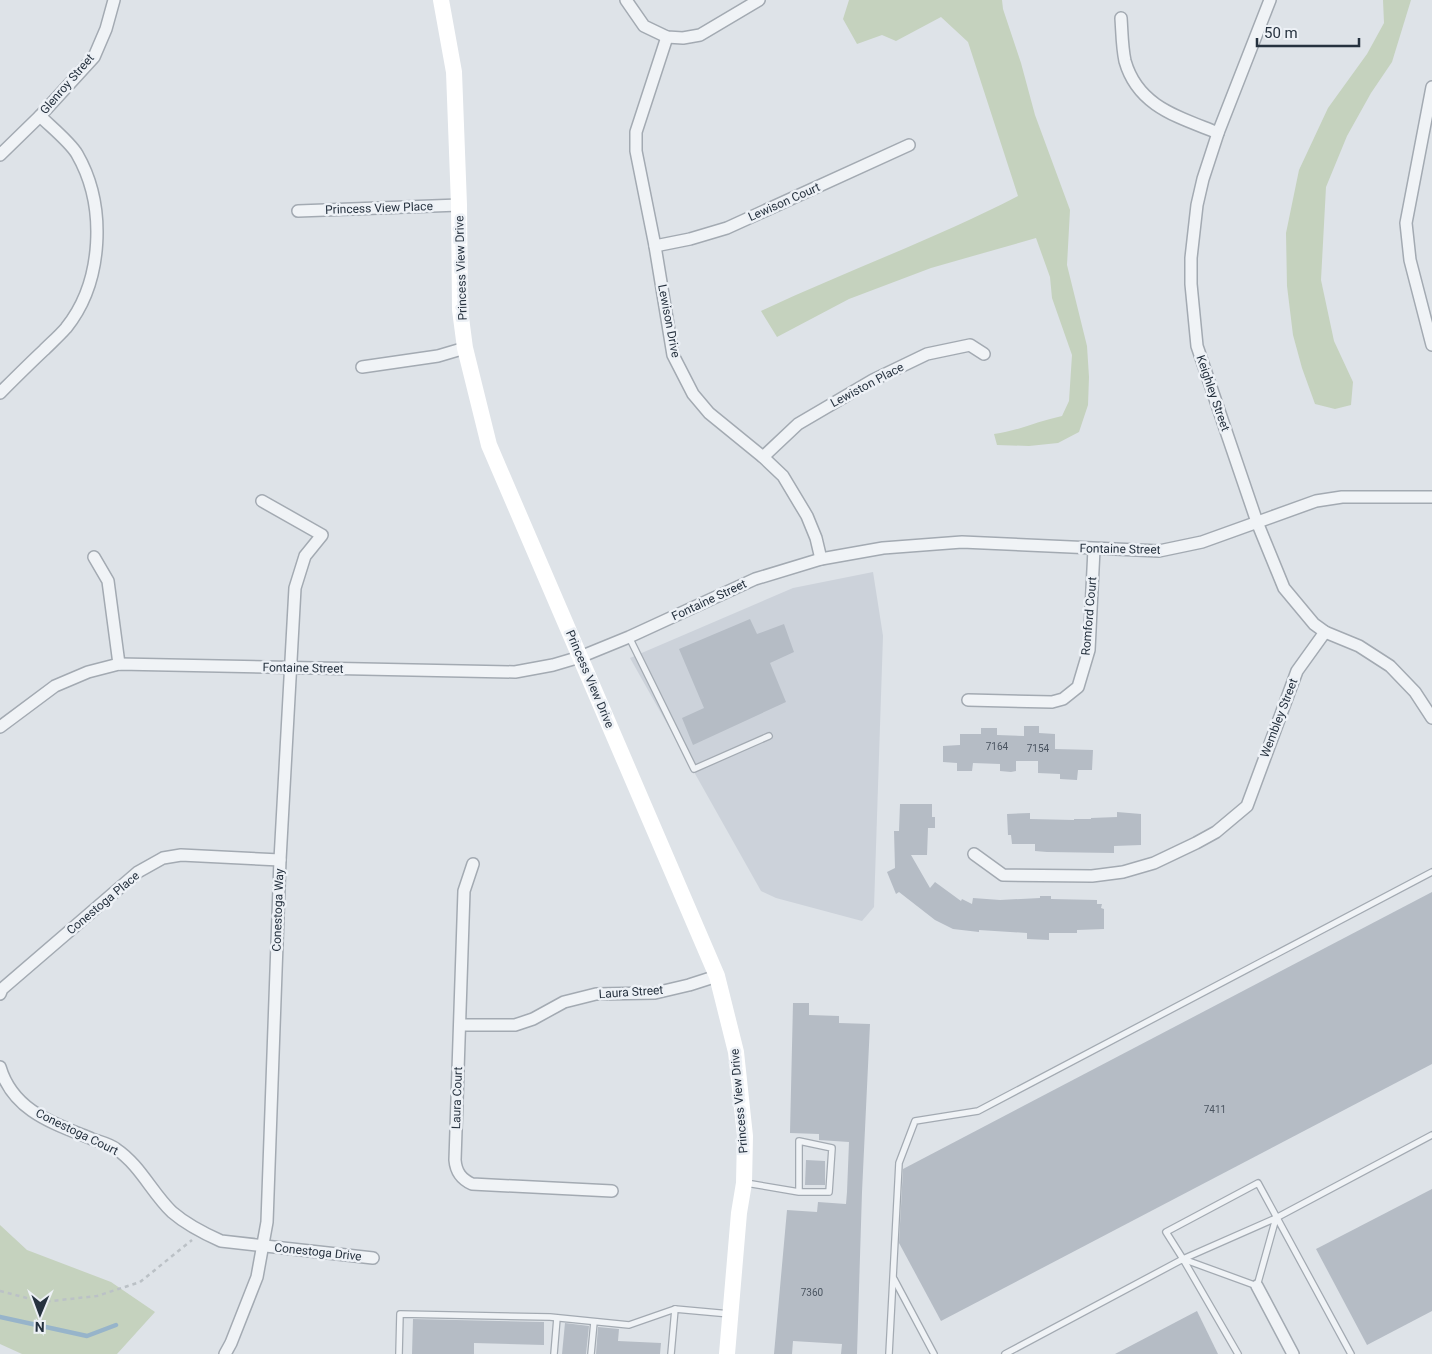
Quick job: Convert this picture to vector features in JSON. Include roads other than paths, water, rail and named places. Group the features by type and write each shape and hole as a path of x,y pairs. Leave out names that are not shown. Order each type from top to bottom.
{"main road":[{"name":"Princess View Drive","path":"441,0 454,72 459,206 460,310 465,348 489,445 717,976 736,1052 745,1136 744,1183 739,1213 727,1354"}],"street":[{"name":"Glenroy Street","path":"0,155 40,116 94,57 106,29 114,0"},
{"path":"626,0 644,26 667,37 683,38 700,35 759,0"},
{"name":"Keighley Street","path":"1270,0 1218,133 1203,179 1191,258 1192,312 1197,346 1257,522 1284,588 1314,624 1326,632 1360,646 1390,666 1415,692 1432,718"},
{"path":"1121,18 1125,60 1141,92 1164,111 1218,133"},
{"name":"Lewison Drive","path":"667,37 636,132 636,150 655,246 673,355 693,394 709,413 762,456 783,476 807,516 816,538 821,559"},
{"path":"1432,86 1406,223 1410,260 1432,345"},
{"path":"0,392 66,328 83,302 94,267 97,232 89,183 76,153 40,116"},
{"name":"Lewison Court","path":"655,246 690,239 727,228 909,145"},
{"name":"Princess View Place","path":"298,211 459,206"},
{"name":"Lewiston Place","path":"762,456 798,424 873,380 928,354 970,346 984,354"},
{"path":"362,367 438,356 465,348"},
{"name":"Fontaine Street","path":"0,727 54,686 88,672 119,664 515,672 553,665 580,657 629,637 755,579 821,559 883,548 962,542 1158,551 1202,542 1304,505 1329,499 1432,497"},
{"name":"Conestoga Way","path":"224,1354 231,1343 257,1277 267,1222 280,860 295,588 305,556 322,535 262,501"},
{"name":"Romford Court","path":"968,700 1052,702 1063,699 1078,687 1089,650 1094,549"},
{"path":"94,557 108,580 119,664"},
{"name":"Wembley Street","path":"974,854 1003,875 1092,876 1123,872 1154,862 1176,854 1216,832 1247,806 1297,671 1326,632"},
{"name":"Conestoga Place","path":"1,992 138,872 163,858 181,855 280,860"},
{"name":"Laura Court","path":"474,864 464,891 455,1166 461,1178 472,1184 612,1191"},
{"name":"Laura Street","path":"460,1024 515,1025 533,1019 564,1002 596,994 655,993 717,976"},
{"name":"Conestoga Court","path":"0,1067 4,1080 23,1104 43,1118 116,1148 134,1165 172,1211 201,1232 221,1241 262,1246"},
{"name":"Conestoga Drive","path":"262,1246 373,1258"},
{"path":"1257,1286 1293,1354"}],"lane":[{"path":"629,637 694,769 769,736"},
{"path":"889,1354 899,1163 915,1121 978,1111 1432,872"},
{"path":"1005,1354 1183,1260 1276,1218 1432,1135"},
{"path":"744,1183 799,1192 829,1192 832,1148 799,1141 799,1192"},
{"path":"1238,1354 1166,1232 1258,1183 1351,1354"},
{"path":"1183,1260 1257,1286 1276,1218"},
{"path":"893,1277 934,1354"},
{"path":"671,1354 675,1309"},
{"path":"399,1354 400,1314 557,1318 629,1325 675,1309 730,1314"},
{"path":"554,1354 557,1318"},
{"path":"591,1354 594,1322"}],"waterway":[{"path":"0,1317 87,1336 116,1325"}]}
